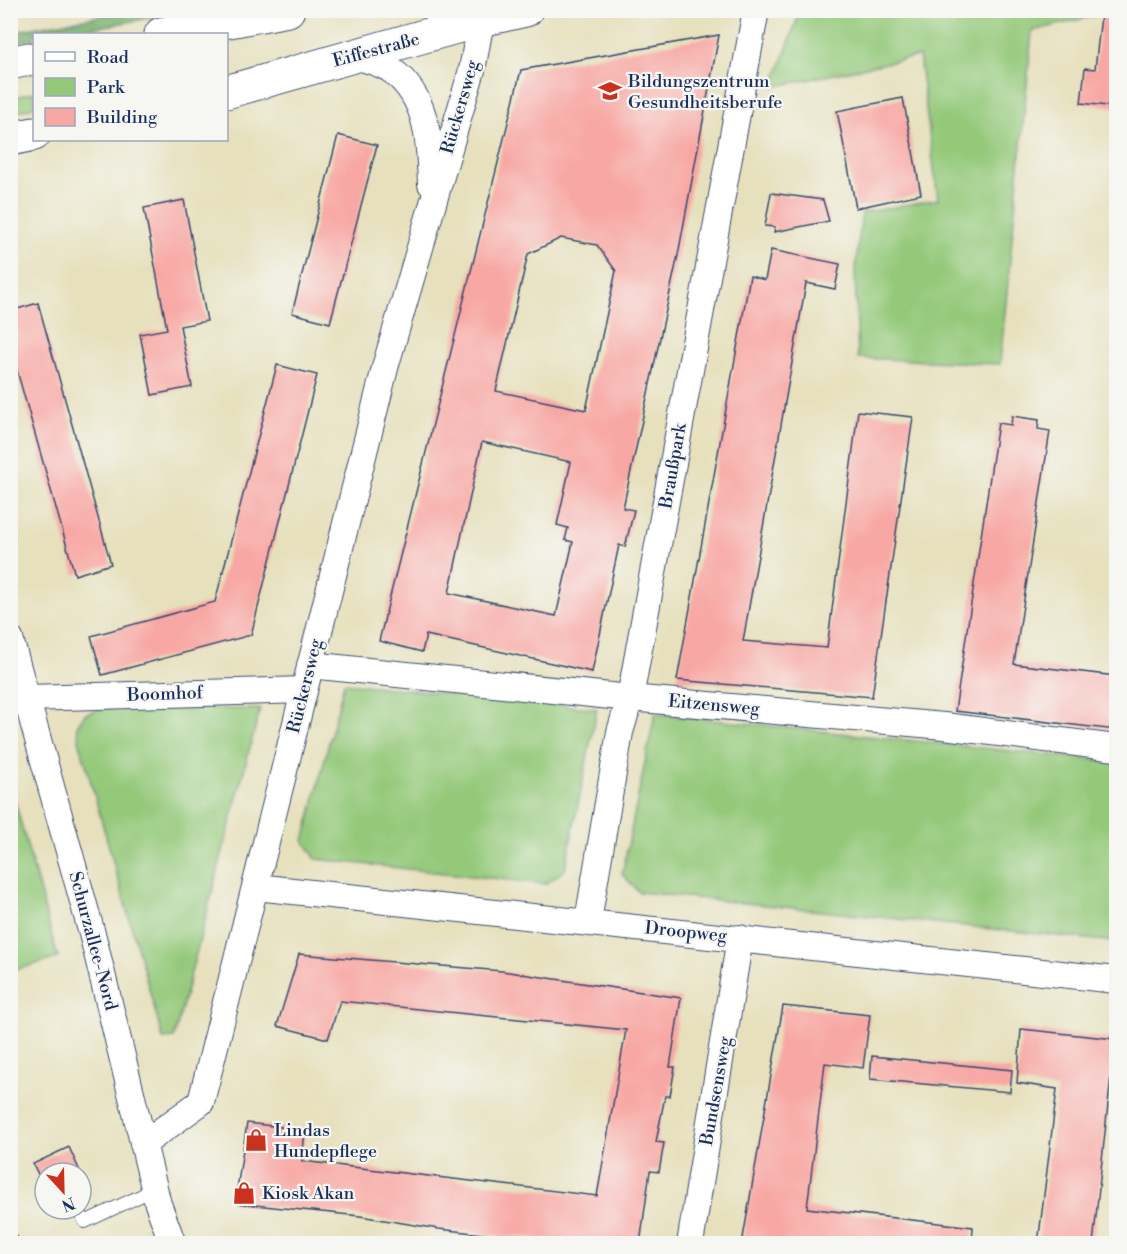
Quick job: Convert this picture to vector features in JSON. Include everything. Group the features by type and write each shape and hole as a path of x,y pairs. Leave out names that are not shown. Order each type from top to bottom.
{"main road":[{"path":"166,33 288,10"},
{"name":"Eiffestraße","path":"228,91 356,56 482,15 526,10"},
{"path":"10,139 33,134"}],"street":[{"name":"Braußpark","path":"588,921 620,732 630,698 756,10"},
{"name":"Rückersweg","path":"143,1144 201,1102 386,364 472,70 482,15"},
{"name":"Rückersweg","path":"356,56 390,69 409,87 421,106 428,128 432,202"},
{"name":"Schurzallee-Nord","path":"10,639 94,941 155,1189 180,1243"},
{"name":"Eitzensweg","path":"310,665 630,698 944,726 1116,748"},
{"name":"Boomhof","path":"27,698 304,690"},
{"name":"Droopweg","path":"256,886 1116,980"},
{"name":"Bundsensweg","path":"690,1244 740,938"}],"lane":[{"path":"93,1218 155,1189"}],"green space":[{"path":"127,11 190,11 67,33 58,31 33,33 33,39 11,44 11,32"},
{"path":"800,11 1116,11 1032,31 1000,364 858,358 855,271 862,213 938,199 919,56 773,87"},
{"path":"33,92 33,107 11,113 11,98"},
{"path":"344,683 597,709 565,870 545,884 316,859 304,841"},
{"path":"103,708 260,709 174,1038 163,1039 79,740 77,726 85,714"},
{"path":"655,714 1116,762 1116,942 639,892 622,874"},
{"path":"11,787 58,958 15,970 10,967"}],"building":[{"path":"1101,16 1116,17 1116,107 1081,103 1085,68 1095,69"},
{"path":"719,35 678,255 623,508 634,510 625,547 619,545 592,672 426,635 422,652 379,641 521,70","holes":["561,238 597,245 616,271 586,410 496,391 528,254","482,442 571,462 557,525 568,528 565,540 573,542 556,616 449,593"]},
{"path":"903,98 921,194 856,208 837,111"},
{"path":"338,135 377,145 330,323 292,313"},
{"path":"771,193 823,200 829,221 774,232 775,227 765,226"},
{"path":"184,200 207,321 180,326 192,387 152,395 140,334 167,329 144,208"},
{"path":"771,250 840,264 835,289 806,283 743,641 827,648 858,411 913,417 872,697 677,680 750,276 765,280"},
{"path":"38,303 111,564 75,575 10,346 10,311"},
{"path":"277,365 317,375 251,635 102,675 91,636 215,602"},
{"path":"1012,416 1039,420 1038,429 1050,431 1014,664 1116,676 1116,730 955,711 998,423 1011,425"},
{"path":"299,954 502,971 681,998 670,1067 675,1067 670,1096 665,1096 656,1142 664,1143 659,1172 650,1171 640,1244 587,1244 517,1236 517,1238 439,1229 360,1216 235,1203 247,1123 305,1130 302,1161 597,1196 626,1030 340,1001 328,1039 277,1026"},
{"path":"783,1006 870,1015 863,1068 825,1063 807,1208 973,1227 972,1244 742,1244"},
{"path":"1021,1029 1115,1039 1093,1244 1038,1244 1057,1089 1017,1083"},
{"path":"872,1056 1012,1070 1010,1092 870,1079"},
{"path":"69,1147 75,1161 39,1161"}],"railway":[{"path":"10,1230 18,1244"}],"place":[{"name":"Bildungszentrum Gesundheitsberufe","path":"610,91"},
{"name":"Lindas Hundepflege","path":"256,1140"},
{"name":"Kiosk Akan","path":"244,1193"}]}
